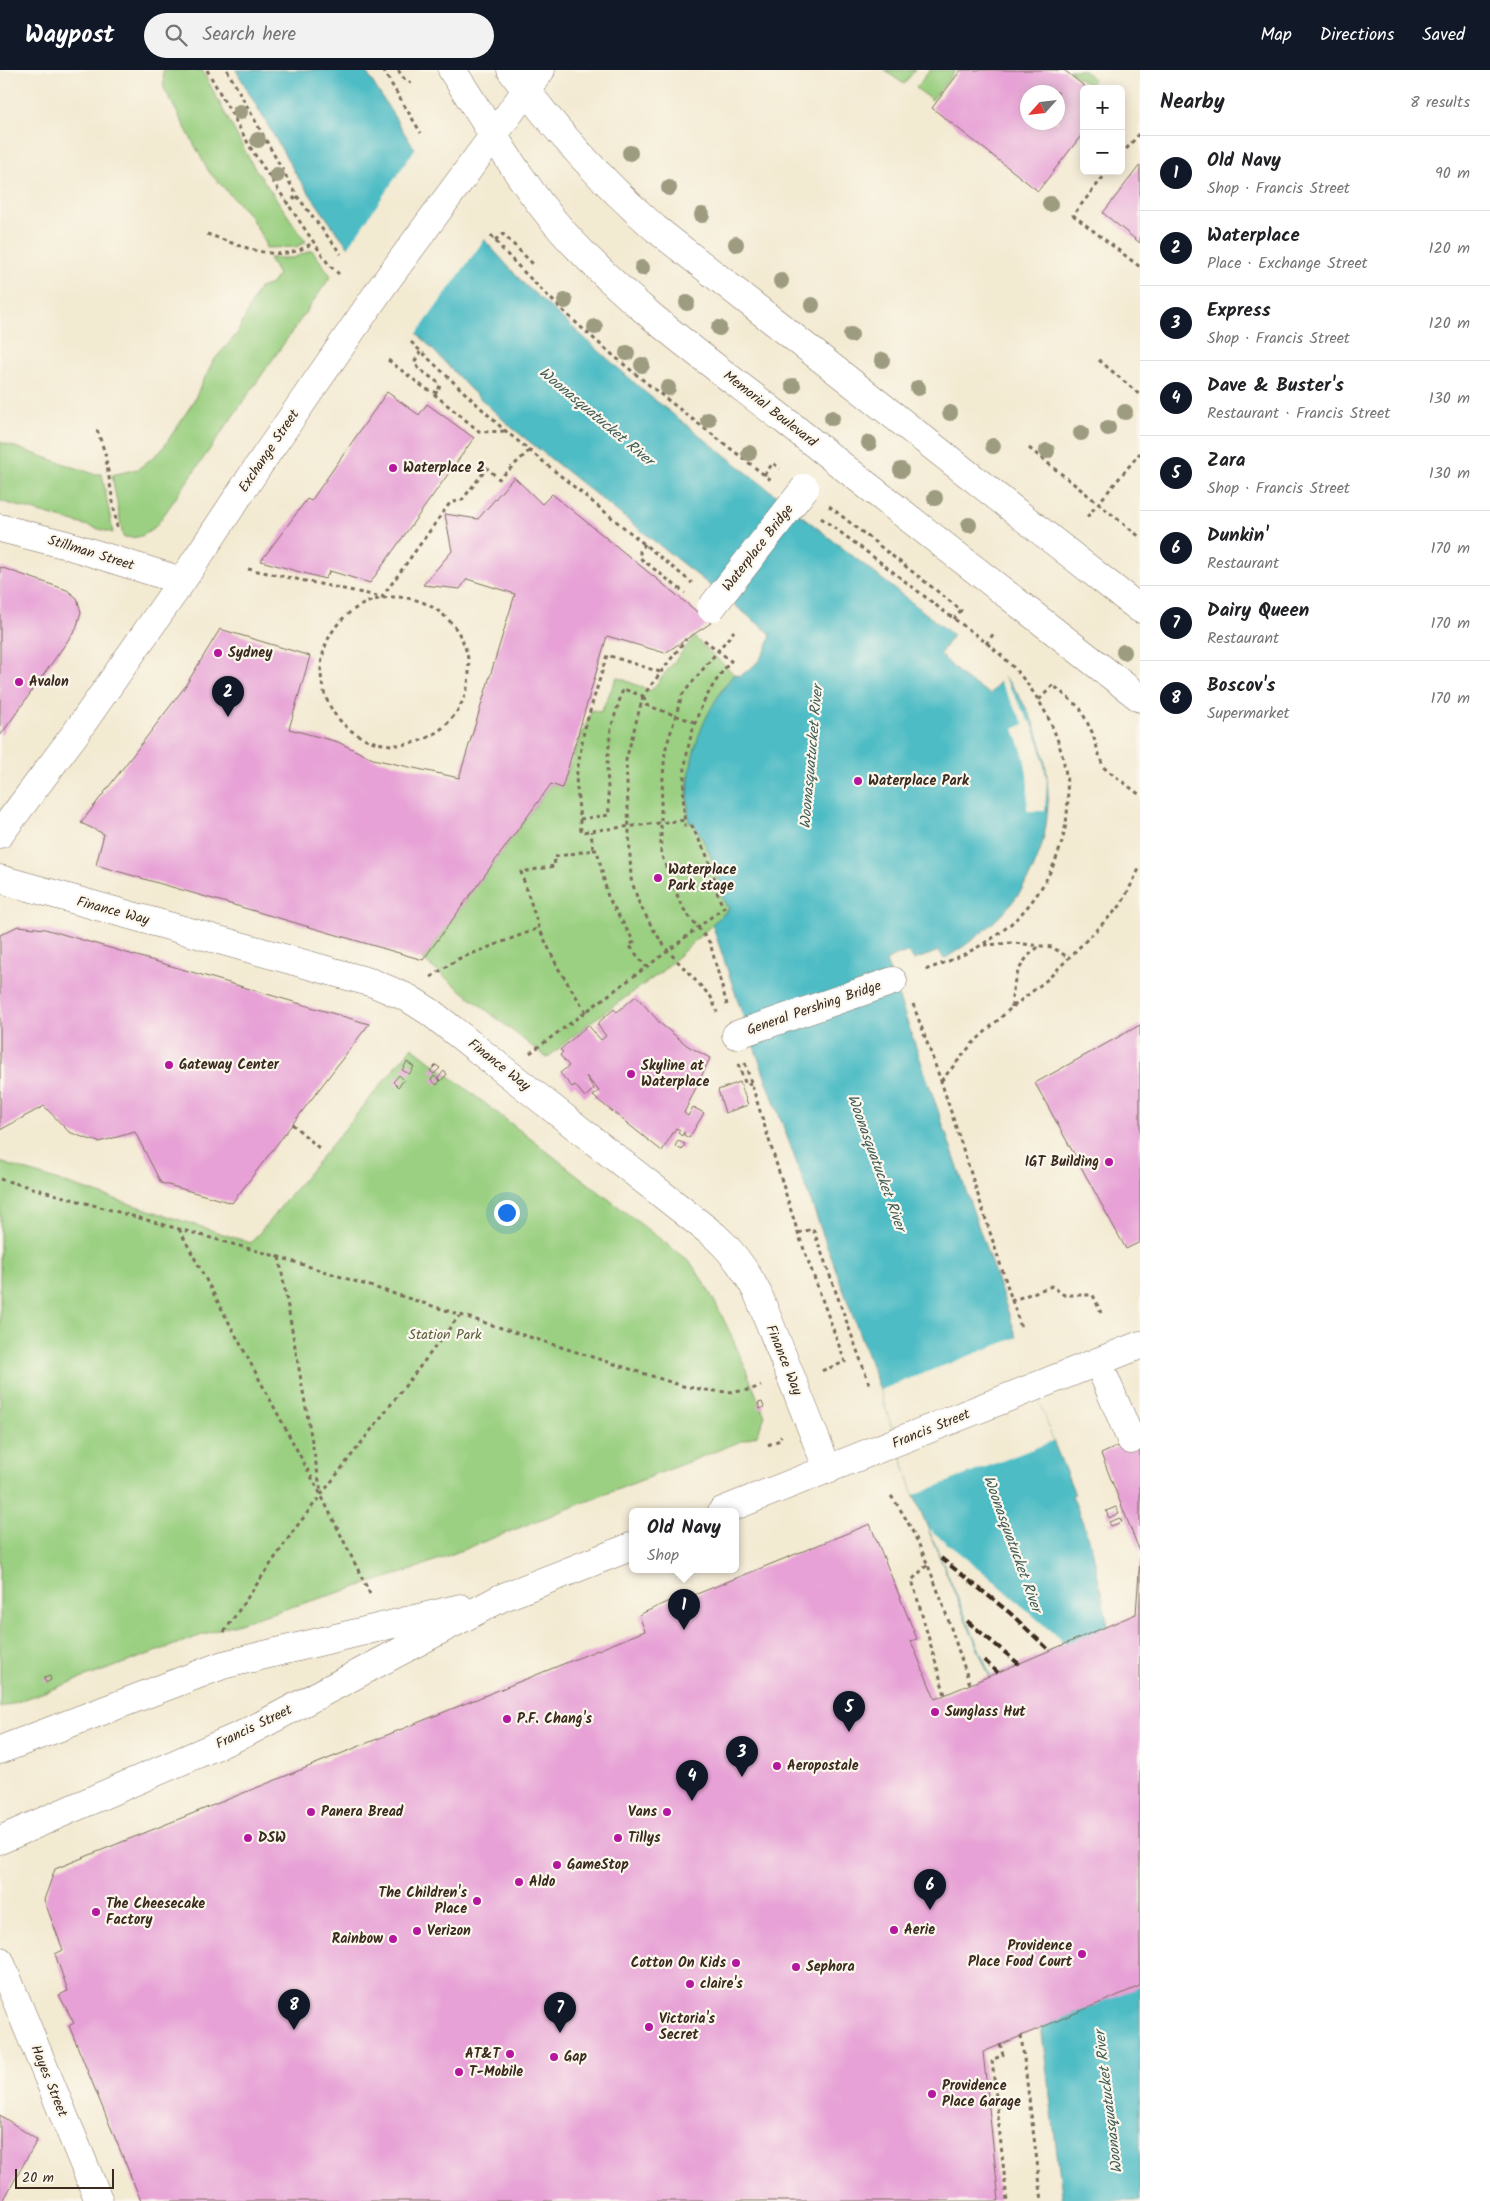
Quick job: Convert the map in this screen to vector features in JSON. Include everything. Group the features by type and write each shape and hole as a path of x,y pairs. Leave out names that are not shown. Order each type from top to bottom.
{"main road":[{"name":"Memorial Boulevard","path":"452,70 493,136 542,208 587,257 630,297 887,501 1140,698"},
{"name":"Exchange Street","path":"0,834 182,581 259,464 380,288 493,136 526,77"},
{"path":"526,77 611,189 656,229 1140,609"},
{"name":"Waterplace Bridge","path":"705,598 792,487"},
{"name":"Stillman Street","path":"0,528 67,545 182,581"},
{"name":"Finance Way","path":"0,879 373,983 408,998 430,1012 716,1236 731,1251 758,1294 828,1470"},
{"name":"General Pershing Bridge","path":"736,1047 898,979"},
{"name":"Francis Street","path":"730,1508 1140,1345"},
{"path":"1098,1362 1131,1440"},
{"name":"Francis Street","path":"0,1840 248,1732 501,1598 629,1548"},
{"name":"Francis Street","path":"0,1750 223,1665 501,1598"},
{"name":"Hayes Street","path":"0,1961 99,2201"}],"path":[{"path":"207,70 230,114 286,204 329,265 339,274"},
{"path":"227,70 297,196 341,254"},
{"path":"382,70 421,133"},
{"path":"398,70 405,80 411,83"},
{"path":"1125,150 1140,133"},
{"path":"1105,175 1073,215 1140,267"},
{"path":"286,204 297,196"},
{"path":"207,234 269,254 298,252 314,242"},
{"path":"491,234 565,313 624,366 764,474 792,487 961,610 954,619"},
{"path":"495,240 504,234 535,266"},
{"path":"411,342 507,432 645,544 705,598"},
{"path":"420,352 414,361 418,368 440,384 438,393 432,392"},
{"path":"388,360 432,392 480,432 507,432"},
{"path":"1099,360 1140,395"},
{"path":"98,430 105,453 117,531"},
{"path":"1029,448 1140,537"},
{"path":"248,569 382,597 408,597 432,606 452,623 465,645 470,671 465,696 453,719 433,736 409,745 386,746 363,740 344,727 329,709 321,687 320,664 326,641 332,631 358,606 382,597 450,503 462,500 487,468 499,479 530,450"},
{"path":"1087,517 1140,453"},
{"path":"764,474 772,463"},
{"path":"820,517 1015,668 1040,700 1058,737 1066,772 1068,809 1062,842 1047,879 1030,906 1006,929 984,945 955,960 898,979 941,1081 1021,1328"},
{"path":"645,544 640,551 640,558 677,587"},
{"path":"740,624 682,695 665,751 660,823 661,854 682,908 710,943 746,1085 751,1083"},
{"path":"986,644 994,633"},
{"path":"686,639 643,696 626,760 631,879 639,904 668,951 711,997 718,1015"},
{"path":"527,1054 646,968 724,907 718,899 711,866 692,826 685,826 682,789 694,722 718,676 731,661 703,639"},
{"path":"660,672 607,655 584,731 576,778 581,832 685,820"},
{"path":"1040,700 1053,686 1080,708 1092,732 1103,767 1140,795"},
{"path":"580,819 609,815 607,765 611,728 623,689 643,696"},
{"path":"643,696 646,706 694,722"},
{"path":"591,830 593,850"},
{"path":"586,1012 558,968 539,928 521,872 555,866 554,857 597,850 608,897 634,942 629,945 646,968"},
{"path":"941,1081 972,1044 1048,979 1121,905 1140,867"},
{"path":"430,978 458,959 539,928"},
{"path":"984,945 1052,947 1069,958"},
{"path":"1012,1008 1013,988 1020,966 1040,946"},
{"path":"736,1047 751,1083 798,1233 845,1362 816,1373"},
{"path":"292,1124 319,1148"},
{"path":"0,1179 279,1258 683,1386 727,1392 746,1392 765,1384"},
{"path":"178,1228 321,1496 370,1594"},
{"path":"798,1233 813,1229 870,1386"},
{"path":"279,1258 321,1496"},
{"path":"1011,1301 1052,1286 1064,1295 1093,1295 1101,1313"},
{"path":"220,1637 294,1530 459,1316"},
{"path":"768,1445 780,1440 782,1429"},
{"path":"891,1496 903,1512 927,1565 970,1684"},
{"path":"927,1565 912,1580 945,1695"},
{"path":"1021,2035 1042,2201"},
{"path":"1000,2044 1003,2055 992,2060 1007,2201"}],"green space":[{"path":"163,70 202,70 252,164 306,242 296,247 266,248 264,240 250,216 209,172 164,88"},
{"path":"884,70 915,70 904,84"},
{"path":"930,70 956,70 932,100 916,88"},
{"path":"1069,70 1083,70 1094,79 1088,85"},
{"path":"312,250 331,276 156,526 141,536 133,538 123,537 112,475 138,469 161,451 192,404 213,361 237,334 259,288 272,284 278,275 269,258 293,258"},
{"path":"0,442 94,474 102,474 113,533 0,501"},
{"path":"694,637 734,674 721,691 688,778 687,800 689,823 693,822 707,849 718,876 723,896 721,897 729,909 660,973 588,1024 547,1058 423,960 551,784 561,787 592,710 601,712 617,677 651,691"},
{"name":"Station Park","path":"412,1047 691,1263 723,1318 765,1416 757,1435 406,1572 216,1630 0,1708 0,1162 251,1243"}],"water":[{"name":"Woonasquatucket River","path":"236,70 365,70 410,142 487,243 524,284 646,393 953,635 940,654 964,678 990,694 1004,677 1019,696 1031,717 1045,765 1048,790 1047,815 1043,839 1029,878 998,918 972,940 944,959 939,951 914,960 910,953 898,954 886,961 1053,1441 1075,1494 1072,1495 1091,1544 1108,1626 1140,1857 1140,2201 1063,2201 1001,1704 914,1495 880,1390 745,1022 712,924 729,909 721,897 723,896 718,876 707,849 693,822 689,823 689,781 692,762 696,744 711,708 734,674 739,676 756,664 767,648 771,634 511,427 469,388 418,334 333,227 297,176"}],"pier":[{"path":"417,146 486,237 416,335 347,249"},
{"path":"1003,675 1029,722 1031,721 1040,747 1047,780 1045,811 1027,811 1028,782 1024,756 1014,729 1024,724 999,680"},
{"path":"1018,1337 1053,1441 914,1495 880,1390"},
{"path":"929,1529 993,1580 1065,1644 991,1676"}],"building":[{"path":"961,70 1064,70 1083,85 1080,85 1080,137 1038,191 932,108"},
{"path":"1140,165 1140,243 1103,213"},
{"name":"Waterplace 2","path":"387,392 419,415 427,404 474,438 370,583 330,571 325,579 261,561 307,499 311,501"},
{"path":"514,477 542,504 552,494 711,623 665,653 607,636 562,788 551,784 423,960 96,865 104,834 81,823 184,688 220,629 310,656 289,729 338,742 373,759 459,778 515,594 467,579 460,589 423,585 452,551 445,514 478,519"},
{"name":"Avalon","path":"0,567 67,590 77,598 81,612 76,629 0,736"},
{"name":"Gateway Center","path":"18,926 45,929 369,1024 232,1203 161,1183 135,1132 99,1142 85,1138 69,1132 44,1106 0,1130 0,935"},
{"name":"Skyline at Waterplace","path":"636,996 661,1024 688,1046 710,1058 684,1113 688,1116 693,1107 704,1113 689,1138 684,1135 684,1132 682,1136 678,1133 680,1130 676,1128 662,1151 593,1096 599,1091 586,1076 594,1089 585,1097 575,1085 572,1087 560,1073 569,1066 560,1055 563,1052 560,1050 588,1025 601,1040 606,1036 597,1024 614,1009 617,1012"},
{"name":"IGT Building","path":"1140,1025 1140,1242 1126,1249 1035,1083"},
{"path":"407,1062 414,1067 409,1074 402,1070"},
{"path":"436,1065 440,1068 434,1074 430,1071"},
{"path":"444,1071 447,1074 441,1081 438,1078"},
{"path":"399,1075 404,1080 398,1087 393,1082"},
{"path":"434,1076 440,1081 437,1085 431,1080"},
{"path":"740,1082 748,1105 725,1113 718,1090"},
{"path":"678,1141 685,1144 682,1150 675,1146"},
{"path":"762,1402 764,1407 760,1409 758,1403"},
{"path":"1140,1436 1140,1552 1101,1454"},
{"path":"1116,1507 1119,1513 1109,1518 1106,1511"},
{"path":"1120,1518 1122,1522 1111,1526 1109,1522"},
{"path":"870,1524 917,1639 911,1641 935,1699 1136,1614 1140,1558 1140,1986 983,2052 999,2201 141,2201 69,2026 74,2023 59,1995 68,1991 55,1954 63,1950 44,1900 55,1869 645,1631 639,1615 684,1594 687,1598"},
{"path":"50,1676 51,1680 46,1683 44,1678"},
{"path":"0,2115 37,2140 3,2201 0,2201"}],"railway":[{"path":"941,1558 1010,1613 1050,1651"},
{"path":"967,1621 1019,1664"},
{"path":"984,1660 998,1673"}],"place":[{"name":"Waterplace 2","path":"393,468"},
{"name":"Sydney","path":"218,653"},
{"name":"Avalon","path":"19,682"},
{"name":"Waterplace","path":"228,717"},
{"name":"Waterplace Park","path":"858,781"},
{"name":"Waterplace Park stage","path":"658,878"},
{"name":"Gateway Center","path":"169,1065"},
{"name":"Skyline at Waterplace","path":"631,1074"},
{"name":"IGT Building","path":"1109,1162"},
{"name":"Old Navy","path":"684,1630"},
{"name":"Sunglass Hut","path":"935,1712"},
{"name":"P.F. Chang's","path":"507,1719"},
{"name":"Zara","path":"849,1732"},
{"name":"Aeropostale","path":"777,1766"},
{"name":"Express","path":"742,1777"},
{"name":"Dave & Buster's","path":"692,1801"},
{"name":"Panera Bread","path":"311,1812"},
{"name":"Vans","path":"667,1812"},
{"name":"DSW","path":"248,1838"},
{"name":"Tillys","path":"618,1838"},
{"name":"GameStop","path":"557,1865"},
{"name":"Aldo","path":"519,1882"},
{"name":"The Children's Place","path":"477,1901"},
{"name":"Dunkin'","path":"930,1910"},
{"name":"The Cheesecake Factory","path":"96,1912"},
{"name":"Aerie","path":"894,1930"},
{"name":"Verizon","path":"417,1931"},
{"name":"Rainbow","path":"393,1939"},
{"name":"Providence Place Food Court","path":"1082,1954"},
{"name":"Cotton On Kids","path":"736,1963"},
{"name":"Sephora","path":"796,1967"},
{"name":"claire's","path":"690,1984"},
{"name":"Victoria's Secret","path":"649,2027"},
{"name":"Boscov's","path":"294,2030"},
{"name":"Dairy Queen","path":"560,2033"},
{"name":"AT&T","path":"510,2054"},
{"name":"Gap","path":"554,2057"},
{"name":"T-Mobile","path":"459,2072"},
{"name":"Providence Place Garage","path":"932,2094"}]}
